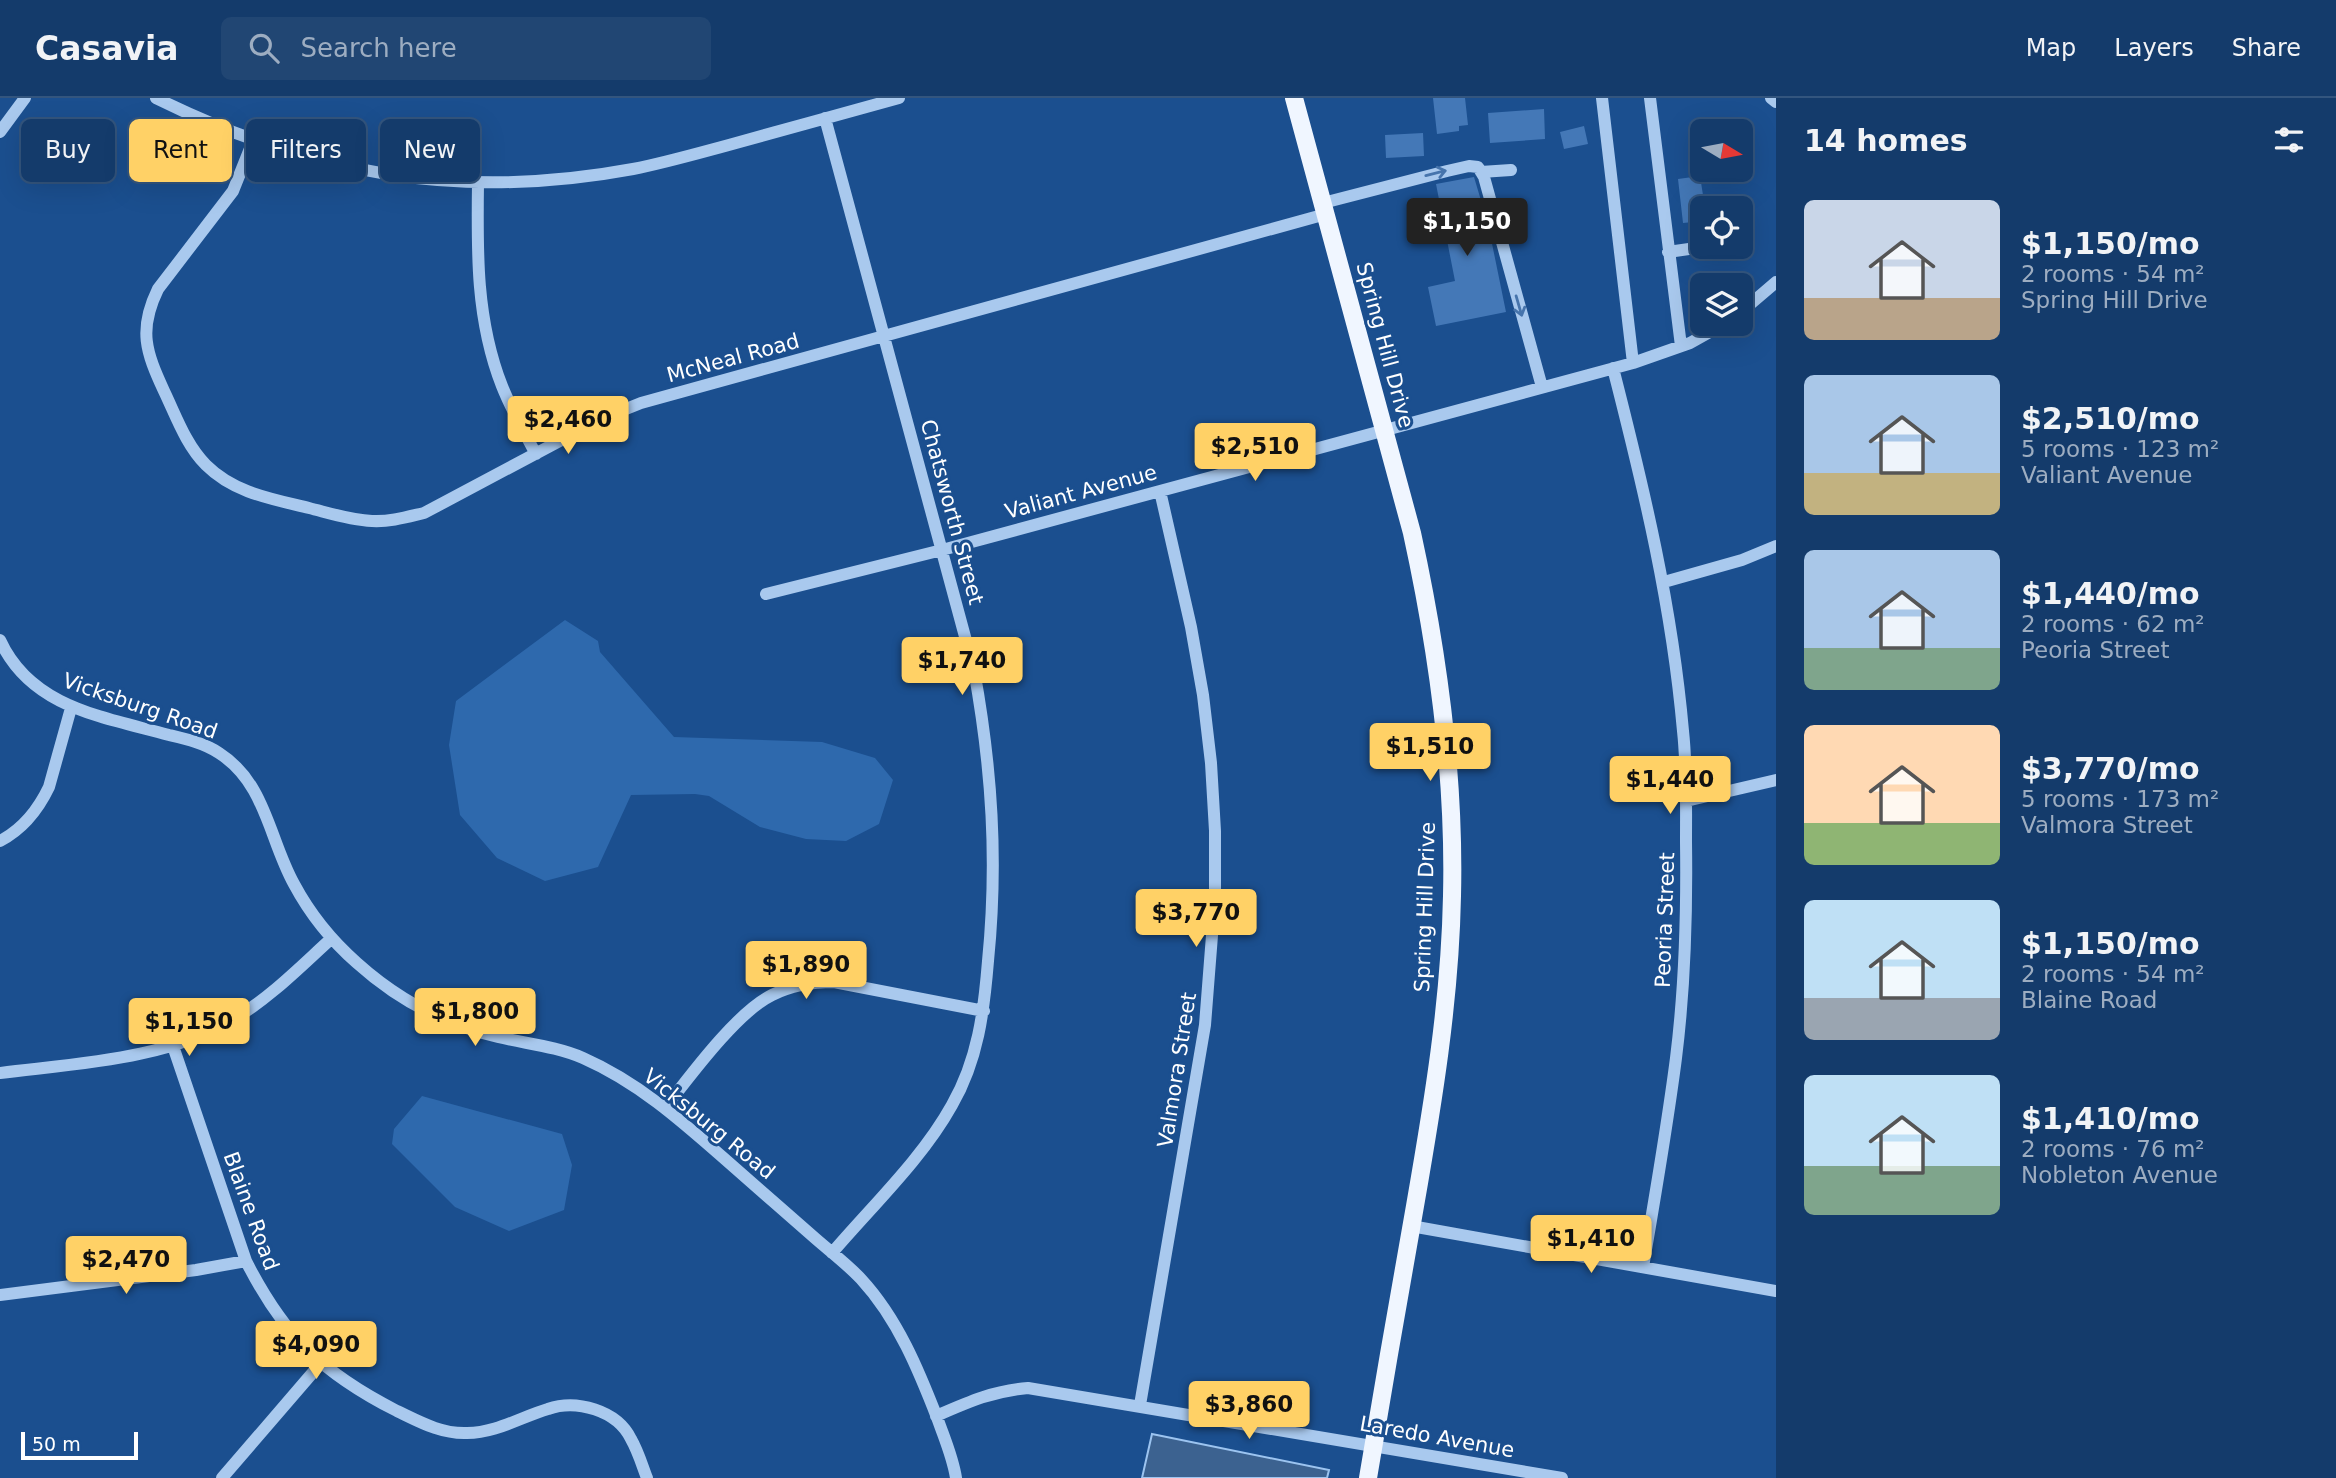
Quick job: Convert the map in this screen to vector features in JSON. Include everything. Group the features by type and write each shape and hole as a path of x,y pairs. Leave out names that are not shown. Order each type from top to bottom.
{"main road":[{"name":"Spring Hill Drive","path":"1294,98 1412,533 1427,600 1446,736 1451,824 1452,895 1443,1032 1368,1478"}],"street":[{"path":"0,132 25,98"},
{"path":"156,98 202,121 246,138"},
{"path":"366,171 478,183 580,177 635,169 899,98"},
{"path":"1602,98 1633,363"},
{"path":"1650,98 1681,346"},
{"path":"1772,98 1776,102"},
{"name":"Chatsworth Street","path":"825,118 974,670 992,792 994,909 984,1011 967,1074 954,1102 937,1129 832,1252"},
{"name":"McNeal Road","path":"246,158 233,191 158,289 150,304 145,324 145,341 154,368 191,447 220,478 256,495 351,519 374,521 425,513 601,419 641,403 885,337 1469,166 1478,167 1481,172 1511,170"},
{"path":"1481,172 1542,387"},
{"path":"478,183 477,268 481,310 502,387 536,454"},
{"path":"1668,252 1690,249"},
{"path":"1753,302 1776,282"},
{"name":"Valiant Avenue","path":"766,594 942,550 1633,363 1701,336"},
{"name":"Peoria Street","path":"1613,368 1650,512 1664,582 1683,731 1686,801 1687,906 1680,1020 1666,1130 1643,1267"},
{"name":"Valmora Street","path":"1140,1405 1205,1025 1215,897 1211,763 1203,695 1191,627 1160,491"},
{"path":"1664,582 1742,560 1776,547"},
{"name":"Vicksburg Road","path":"0,640 16,668 51,698 71,708 198,742 216,750 234,764 250,781 260,798 278,851 312,914 332,938 379,982 408,1001 470,1029 544,1045 611,1071 665,1108 832,1252 861,1279 884,1309 903,1341 936,1416 956,1478"},
{"path":"0,841 21,827 44,798 71,708"},
{"path":"1686,801 1776,780"},
{"path":"0,1073 134,1056 202,1035 238,1017 266,997 332,938"},
{"path":"665,1108 732,1028 754,1006 789,987 812,982 834,982 984,1011"},
{"name":"Blaine Road","path":"173,1046 246,1261 279,1318 321,1363 359,1392 428,1426 447,1432 487,1431 550,1408 567,1405 593,1409 612,1418 631,1437 647,1478"},
{"path":"1411,1226 1776,1291"},
{"path":"0,1295 246,1261"},
{"path":"222,1478 321,1363"},
{"name":"Laredo Avenue","path":"936,1416 983,1395 1028,1388 1562,1478"}],"shaded area":[{"path":"565,620 598,641 600,652 674,737 822,742 875,758 893,780 879,824 846,841 806,839 760,827 709,796 631,795 598,867 545,881 497,858 460,815 449,745 456,701"},
{"path":"422,1096 562,1134 572,1165 564,1210 509,1231 455,1207 392,1144 394,1129"},
{"path":"1152,1434 1329,1470 1327,1478 1142,1478"}],"building":[{"path":"1433,98 1465,98 1468,125 1459,126 1459,131 1437,134"},
{"path":"1544,109 1545,139 1490,143 1488,113"},
{"path":"1584,126 1588,144 1564,149 1560,132"},
{"path":"1423,133 1424,156 1386,158 1385,135"},
{"path":"1474,177 1488,224 1506,312 1436,326 1428,287 1455,281 1436,184"},
{"path":"1690,177 1690,182 1701,182 1703,196 1690,196 1690,222 1683,223 1678,179"}]}
